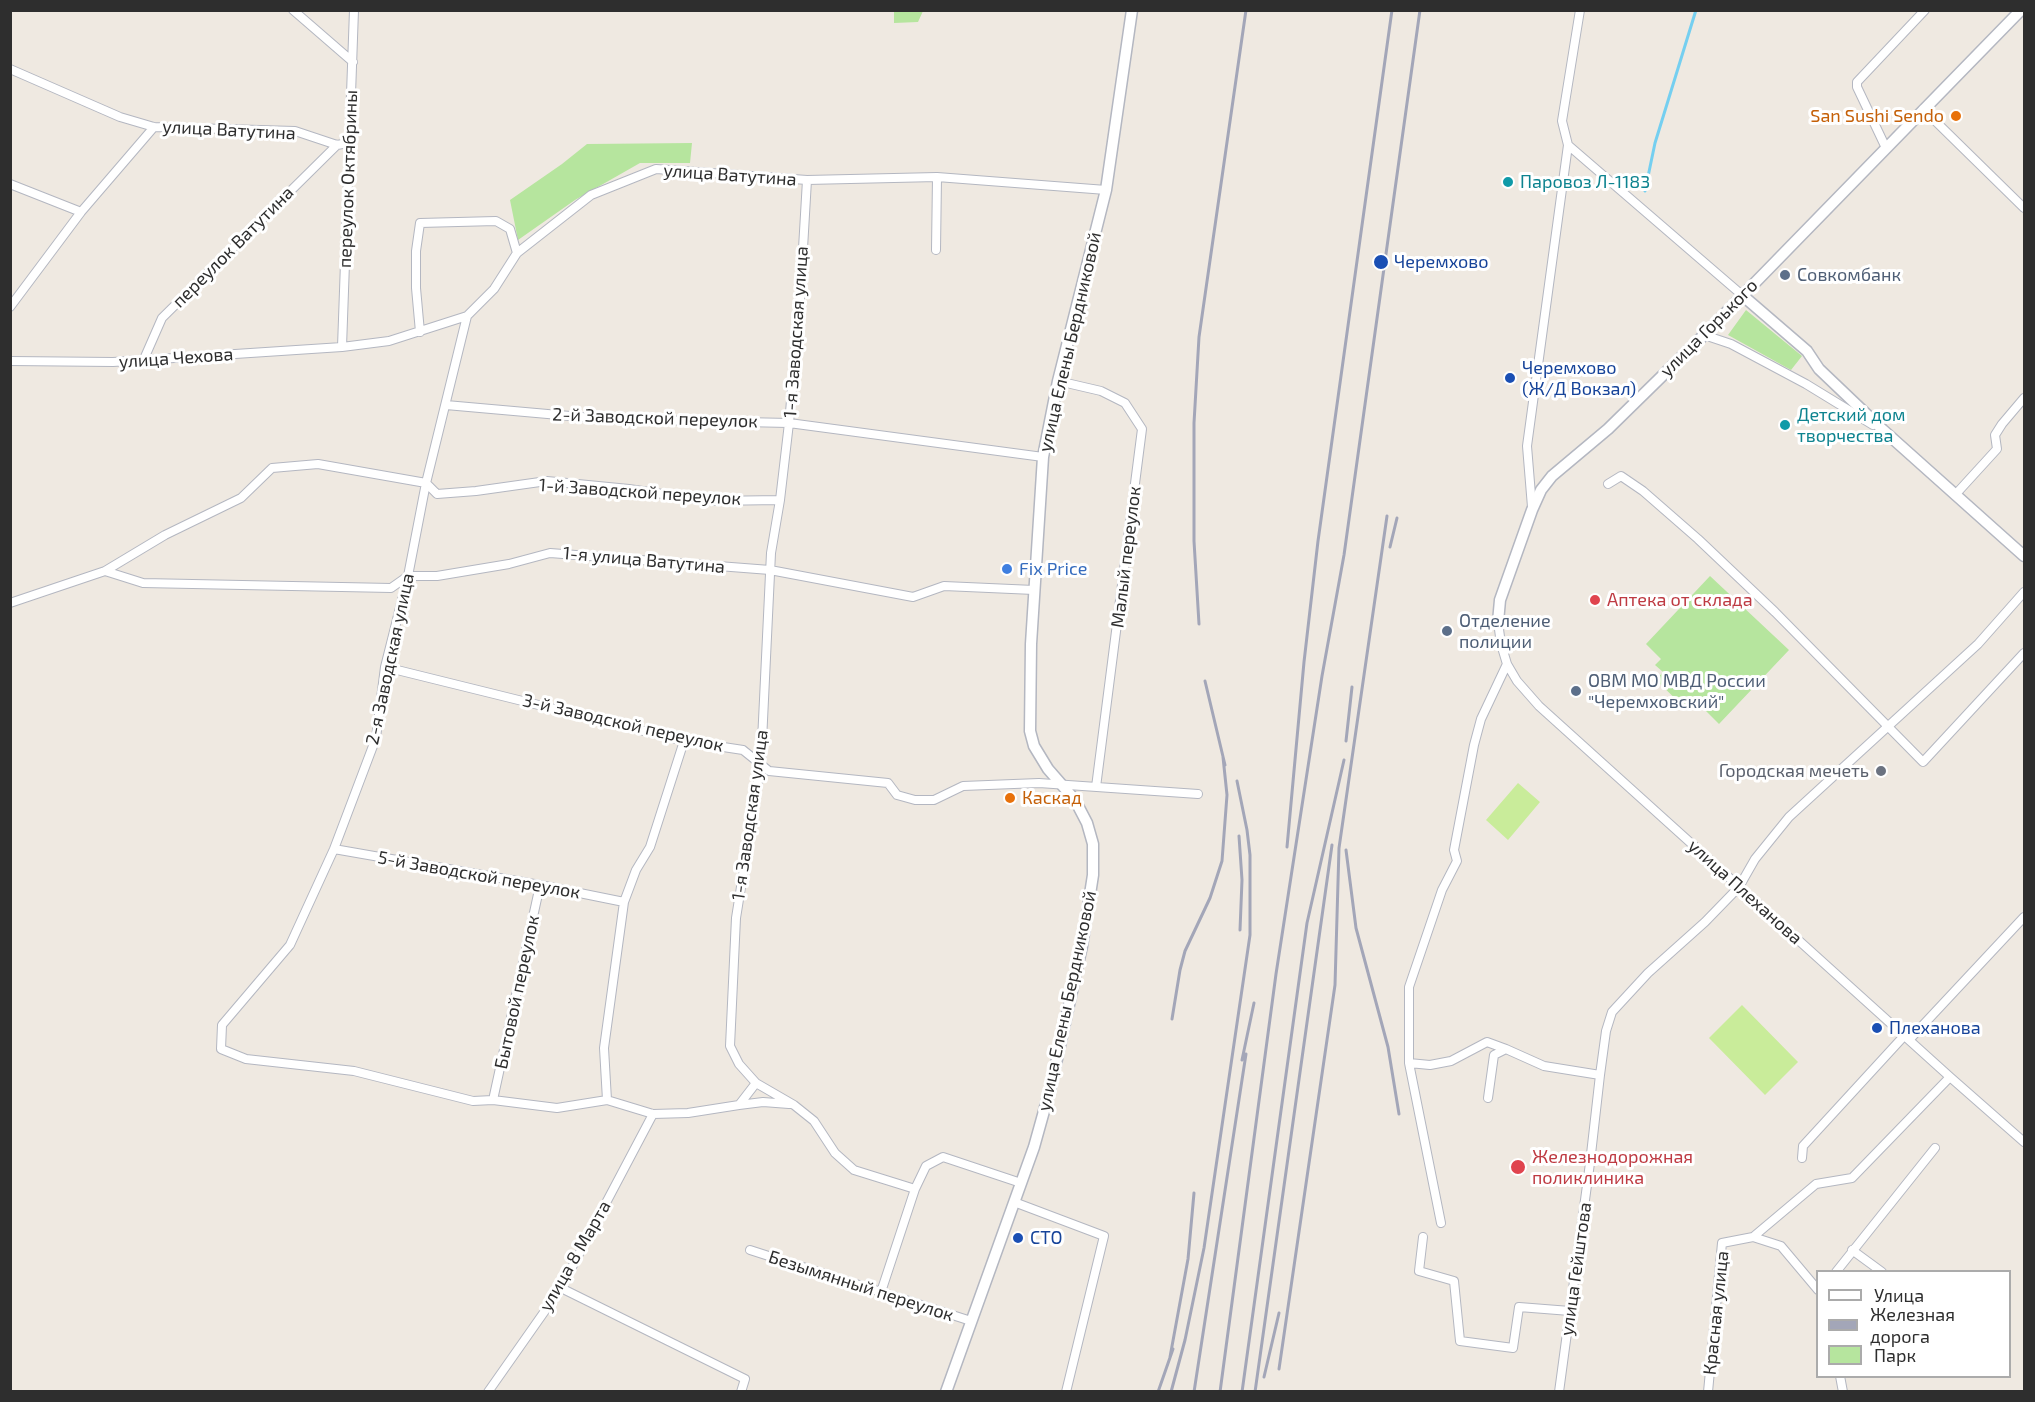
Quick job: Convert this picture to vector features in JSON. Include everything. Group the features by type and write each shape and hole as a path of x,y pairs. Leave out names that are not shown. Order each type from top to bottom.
{"street":[{"path":"293,10 353,62"},
{"name":"переулок Октябрины","path":"342,347 354,10"},
{"name":"улица Елены Бердниковой","path":"946,1392 1034,1147 1051,1086 1082,946 1093,875 1093,844 1087,823 1075,800 1048,769 1034,746 1030,731 1034,590 1043,457 1058,381 1106,190 1132,10"},
{"path":"1532,510 1527,446 1568,145 1562,121 1580,10"},
{"path":"1886,148 1857,87 1857,81 1925,10"},
{"name":"улица Горького","path":"1498,622 1500,600 1532,510 1541,490 1552,476 1608,429 1704,335 2020,10"},
{"name":"улица Ватутина","path":"10,69 120,117 154,127 295,131 337,145 348,143"},
{"path":"1923,110 2025,208"},
{"path":"10,307 81,212 154,127"},
{"name":"переулок Ватутина","path":"144,359 162,318 337,145"},
{"path":"1568,145 1807,351 1818,369 1882,430 2025,556"},
{"name":"улица Ватутина","path":"342,347 389,341 467,316 494,289 517,253 591,195 656,169 807,180 937,177 1106,190"},
{"path":"936,250 937,177"},
{"name":"1-я Заводская улица","path":"807,180 789,423 771,553 761,762 736,918 730,1046 739,1064 756,1083 794,1105 814,1120 835,1153 854,1170 915,1188"},
{"path":"10,184 81,212"},
{"path":"420,332 416,288 416,251 420,223 496,221 510,228 517,253"},
{"name":"2-я Заводская улица","path":"467,316 426,483 408,576 385,667 376,738 334,849 290,945 222,1025 220,1049 246,1059 354,1071 473,1101 494,1100"},
{"path":"1704,335 1740,349 1806,384 1882,430"},
{"name":"улица Чехова","path":"10,361 113,362 342,347"},
{"name":"Малый переулок","path":"1058,381 1101,391 1125,403 1142,429 1096,787"},
{"path":"1955,495 1997,449 1995,435 2025,398"},
{"name":"2-й Заводской переулок","path":"446,405 604,419 789,423 1043,457"},
{"name":"1-й Заводской переулок","path":"105,571 165,535 242,498 272,468 318,464 426,483 437,494 548,481 629,489 710,501 780,500"},
{"path":"1608,484 1621,476 1643,491 1698,538 1775,612 1923,762 2025,653"},
{"name":"1-я улица Ватутина","path":"105,571 143,583 391,588 408,576 437,576 509,564 550,553 770,570 913,597 944,586 1034,590"},
{"path":"10,603 105,571"},
{"path":"1739,887 1755,859 1789,818 1978,644 2025,592"},
{"name":"улица Плеханова","path":"1498,622 1500,644 1507,664 1517,681 1539,706 2025,1142"},
{"path":"1441,1222 1409,1064 1409,987 1442,890 1457,861 1454,850 1474,745 1481,719 1507,664"},
{"name":"3-й Заводской переулок","path":"385,667 684,741 743,750 761,762 769,771 888,783 897,795 915,800 934,800 963,786 1039,783 1198,795"},
{"path":"607,1100 604,1048 624,902 636,870 650,847 684,741"},
{"name":"5-й Заводской переулок","path":"334,849 624,902"},
{"name":"Бытовой переулок","path":"494,1100 540,885"},
{"name":"улица Гейштова","path":"1559,1392 1606,1031 1612,1012 1648,973 1705,922 1739,887"},
{"path":"1802,1158 1803,1146 2025,917"},
{"path":"1409,1064 1430,1065 1451,1061 1487,1042 1545,1066 1600,1075"},
{"path":"1488,1098 1494,1054 1506,1049"},
{"path":"1753,1237 1816,1184 1852,1178 1950,1077"},
{"path":"738,1105 756,1083"},
{"path":"494,1100 557,1108 607,1100 653,1114 688,1113 762,1102 794,1105"},
{"name":"улица 8 Марта","path":"488,1392 561,1288 653,1114"},
{"path":"1837,1270 1935,1148"},
{"path":"881,1292 915,1188 926,1166 943,1157 1021,1183"},
{"path":"1014,1202 1104,1236 1066,1392"},
{"path":"1423,1237 1419,1271 1455,1281 1460,1341 1513,1348 1519,1307 1570,1311"},
{"name":"Красная улица","path":"1708,1392 1722,1243 1753,1237 1781,1246 1816,1288"},
{"name":"Безымянный переулок","path":"750,1250 971,1321"},
{"path":"1852,1250 1879,1270"},
{"path":"561,1288 745,1379 741,1392"}],"green space":[{"path":"894,10 923,11 918,22 894,23"},
{"path":"692,143 690,163 640,163 575,200 518,240 510,200 587,144"},
{"path":"1746,310 1802,356 1791,370 1728,335"},
{"path":"1710,576 1789,650 1719,724 1696,701 1687,710 1656,680 1663,672 1655,665 1661,659 1646,644"},
{"path":"1518,783 1540,802 1508,840 1486,820"},
{"path":"1742,1005 1798,1062 1765,1095 1709,1038"}],"waterway":[{"path":"1645,191 1655,143 1696,10"}],"railway":[{"path":"1199,624 1194,541 1194,423 1199,337 1246,10"},
{"path":"1287,847 1318,541 1392,10"},
{"path":"1220,1392 1276,974 1322,676 1344,555 1420,10"},
{"path":"1279,1369 1335,985 1339,848 1387,516"},
{"path":"1390,547 1397,518"},
{"path":"1205,681 1225,765"},
{"path":"1346,741 1352,687"},
{"path":"1172,1019 1185,951 1210,898 1222,861 1227,795 1223,757"},
{"path":"1242,1392 1307,923 1344,760"},
{"path":"1171,1392 1185,1340 1204,1248 1250,935 1250,855 1237,781"},
{"path":"1239,836 1242,880 1240,930"},
{"path":"1255,1392 1332,845"},
{"path":"1346,850 1356,928 1388,1047 1399,1114"},
{"path":"1242,1060 1254,1003"},
{"path":"1194,1392 1246,1054"},
{"path":"1170,1357 1188,1259 1194,1193"},
{"path":"1264,1377 1279,1313"},
{"path":"1158,1392 1173,1349"}],"place":[{"name":"San Sushi Sendo","path":"1956,116"},
{"name":"Паровоз Л-1183","path":"1508,182"},
{"name":"Черемхово","path":"1381,262"},
{"name":"Совкомбанк","path":"1785,275"},
{"name":"Черемхово (Ж/Д Вокзал)","path":"1510,378"},
{"name":"Детский дом творчества","path":"1785,425"},
{"name":"Fix Price","path":"1007,569"},
{"name":"Аптека от склада","path":"1595,600"},
{"name":"Отделение полиции","path":"1447,631"},
{"name":"ОВМ МО МВД России \"Черемховский\"","path":"1576,691"},
{"name":"Городская мечеть","path":"1881,771"},
{"name":"Каскад","path":"1010,798"},
{"name":"Плеханова","path":"1877,1028"},
{"name":"Железнодорожная поликлиника","path":"1518,1167"},
{"name":"СТО","path":"1018,1238"}]}
